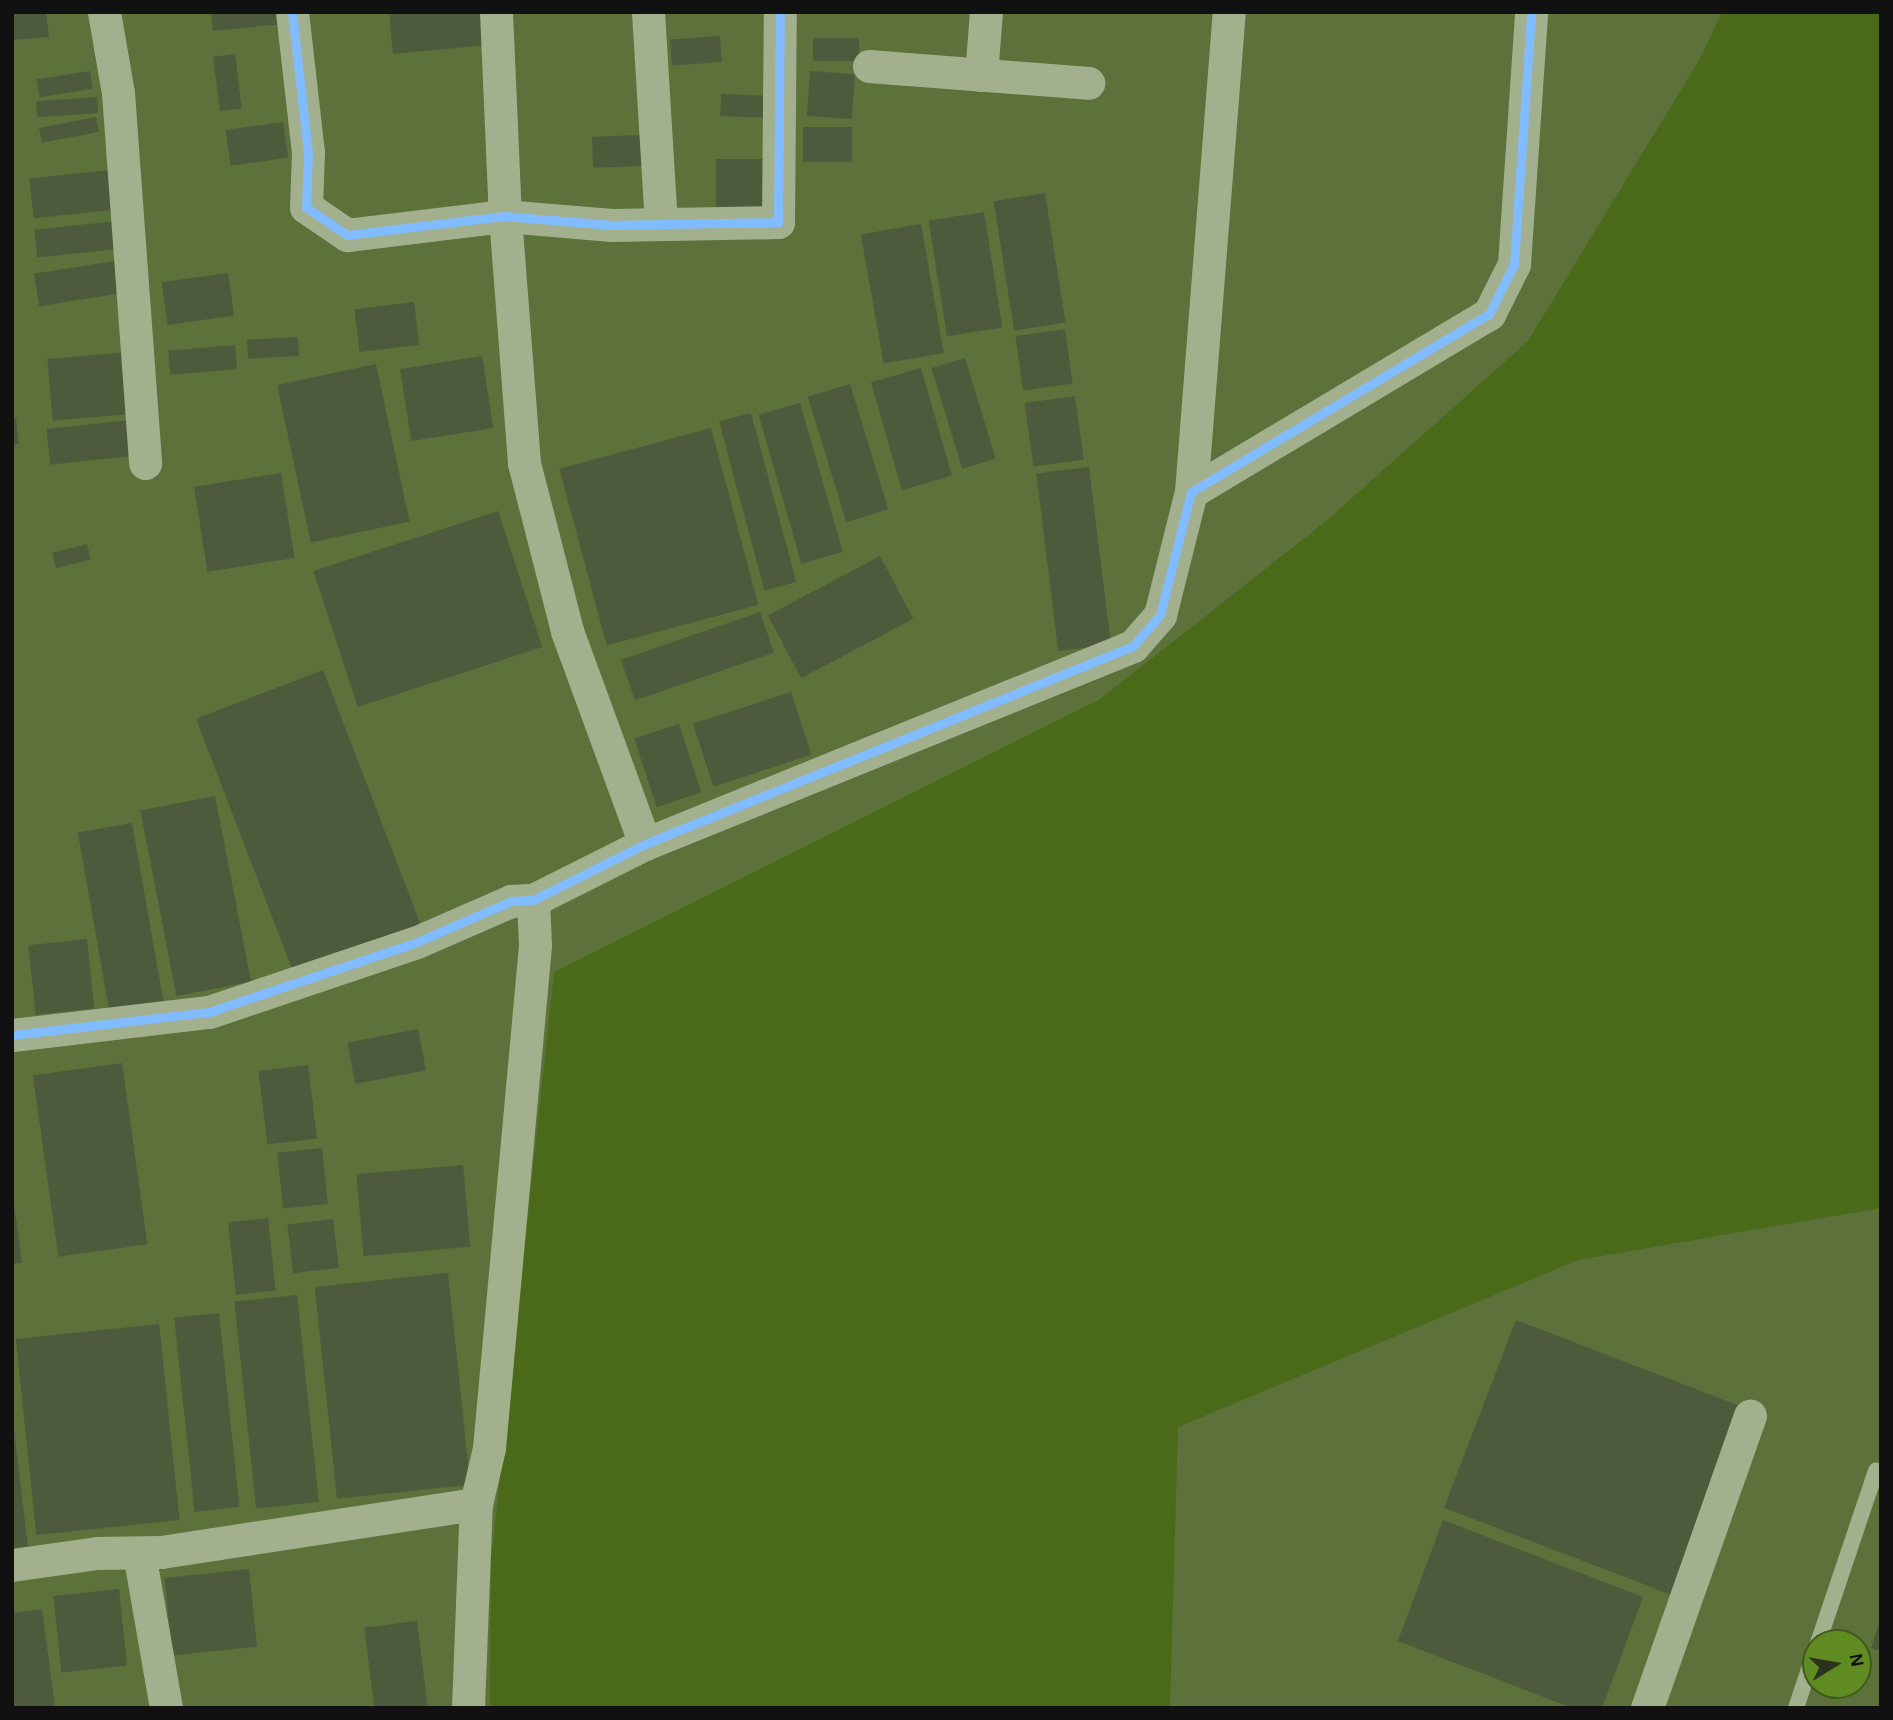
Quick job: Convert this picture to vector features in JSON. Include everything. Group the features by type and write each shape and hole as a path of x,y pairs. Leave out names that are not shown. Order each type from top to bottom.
{"street":[{"path":"104,12 118,93 145,463"},
{"path":"292,12 308,152 306,207 346,235 505,216 612,225 661,222 778,222 780,12"},
{"path":"496,12 505,216 524,463 567,631 645,844"},
{"path":"648,12 661,222"},
{"path":"981,75 986,12"},
{"path":"12,1035 209,1012 417,942 511,901 533,900 645,844 1133,646 1160,615 1191,492 1229,12"},
{"path":"1191,492 1489,314 1514,264 1531,12"},
{"path":"869,66 1088,83"},
{"path":"468,1708 476,1504 492,1407 535,945 533,900"},
{"path":"1647,1708 1750,1416"},
{"path":"12,1565 97,1553 139,1553 476,1504"},
{"path":"139,1553 166,1708"}],"lane":[{"path":"1822,1629 1876,1471"},
{"path":"1796,1708 1802,1690"}],"shaded area":[{"path":"1722,12 1881,12 1881,1208 1578,1260 1178,1427 1170,1708 490,1708 491,1561 554,972 1100,699 1325,522 1528,341 1701,57"}],"building":[{"path":"46,12 49,37 12,40 12,13"},
{"path":"211,12 281,12 282,24 213,31"},
{"path":"389,12 485,12 488,45 393,54"},
{"path":"720,36 722,62 672,65 670,39"},
{"path":"813,38 859,38 859,61 813,61"},
{"path":"235,54 242,109 220,111 213,57"},
{"path":"90,71 93,89 39,97 37,79"},
{"path":"810,71 855,74 852,119 807,116"},
{"path":"721,94 769,96 768,118 720,116"},
{"path":"97,97 98,113 37,117 36,101"},
{"path":"96,117 99,132 42,143 39,128"},
{"path":"283,122 288,158 231,166 226,130"},
{"path":"803,127 852,127 852,162 803,162"},
{"path":"643,135 644,166 593,168 592,137"},
{"path":"716,159 765,159 765,209 716,209"},
{"path":"110,170 114,210 34,218 29,178"},
{"path":"1045,193 1065,322 1014,331 994,201"},
{"path":"984,212 1002,328 947,336 929,221"},
{"path":"117,221 120,249 37,258 34,230"},
{"path":"921,224 944,353 884,364 861,235"},
{"path":"114,261 119,294 39,306 34,274"},
{"path":"228,273 234,316 168,325 162,282"},
{"path":"414,302 419,345 360,352 354,309"},
{"path":"1065,329 1073,383 1023,390 1015,336"},
{"path":"298,337 299,356 248,359 247,340"},
{"path":"235,345 237,369 170,375 168,351"},
{"path":"128,352 133,414 53,421 47,359"},
{"path":"482,356 493,428 411,441 400,369"},
{"path":"965,358 996,458 962,469 932,368"},
{"path":"376,364 409,521 311,542 277,385"},
{"path":"921,368 952,476 902,490 871,382"},
{"path":"850,384 888,509 846,522 808,397"},
{"path":"1075,396 1084,459 1033,466 1024,403"},
{"path":"800,403 843,552 801,564 759,415"},
{"path":"751,413 796,582 764,591 719,422"},
{"path":"16,418 19,444 12,445 12,419"},
{"path":"131,420 135,456 50,465 46,429"},
{"path":"711,428 758,605 607,645 559,469"},
{"path":"1089,467 1111,645 1058,651 1036,473"},
{"path":"281,473 294,558 208,572 194,487"},
{"path":"498,511 542,647 358,707 313,571"},
{"path":"87,544 91,560 56,568 52,553"},
{"path":"880,556 913,619 801,678 768,616"},
{"path":"760,612 774,653 635,701 621,660"},
{"path":"323,670 423,930 296,979 196,719"},
{"path":"791,692 811,755 713,787 693,724"},
{"path":"679,724 701,792 657,807 634,739"},
{"path":"215,796 251,982 176,996 140,811"},
{"path":"132,823 163,1001 109,1011 78,833"},
{"path":"87,939 94,1009 36,1015 28,945"},
{"path":"418,1029 426,1070 355,1084 347,1043"},
{"path":"122,1063 147,1244 58,1257 33,1076"},
{"path":"308,1065 317,1138 267,1145 258,1071"},
{"path":"322,1148 328,1204 283,1208 277,1153"},
{"path":"463,1165 470,1247 364,1256 356,1174"},
{"path":"12,1188 22,1263 12,1264"},
{"path":"268,1218 276,1291 236,1295 228,1222"},
{"path":"333,1219 339,1268 293,1273 287,1225"},
{"path":"448,1273 470,1485 337,1499 315,1287"},
{"path":"297,1295 319,1502 256,1508 234,1302"},
{"path":"219,1313 239,1507 195,1512 174,1318"},
{"path":"1516,1320 1744,1407 1672,1595 1444,1508"},
{"path":"159,1324 180,1520 36,1535 16,1339"},
{"path":"12,1414 28,1547 12,1548"},
{"path":"1443,1520 1643,1597 1602,1708 1572,1708 1398,1641"},
{"path":"249,1569 257,1647 173,1655 164,1578"},
{"path":"119,1589 127,1666 61,1672 53,1596"},
{"path":"42,1609 55,1708 12,1708 12,1613"},
{"path":"1881,1617 1881,1651 1872,1648"},
{"path":"417,1621 428,1708 374,1708 364,1627"}],"cycle path":[{"path":"292,12 308,152 306,207 347,235 505,216 612,225 778,222 780,12"},
{"path":"12,1035 209,1012 417,942 511,901 533,900 645,844 1133,646 1160,615 1191,492 1489,314 1514,264 1531,12"}]}
